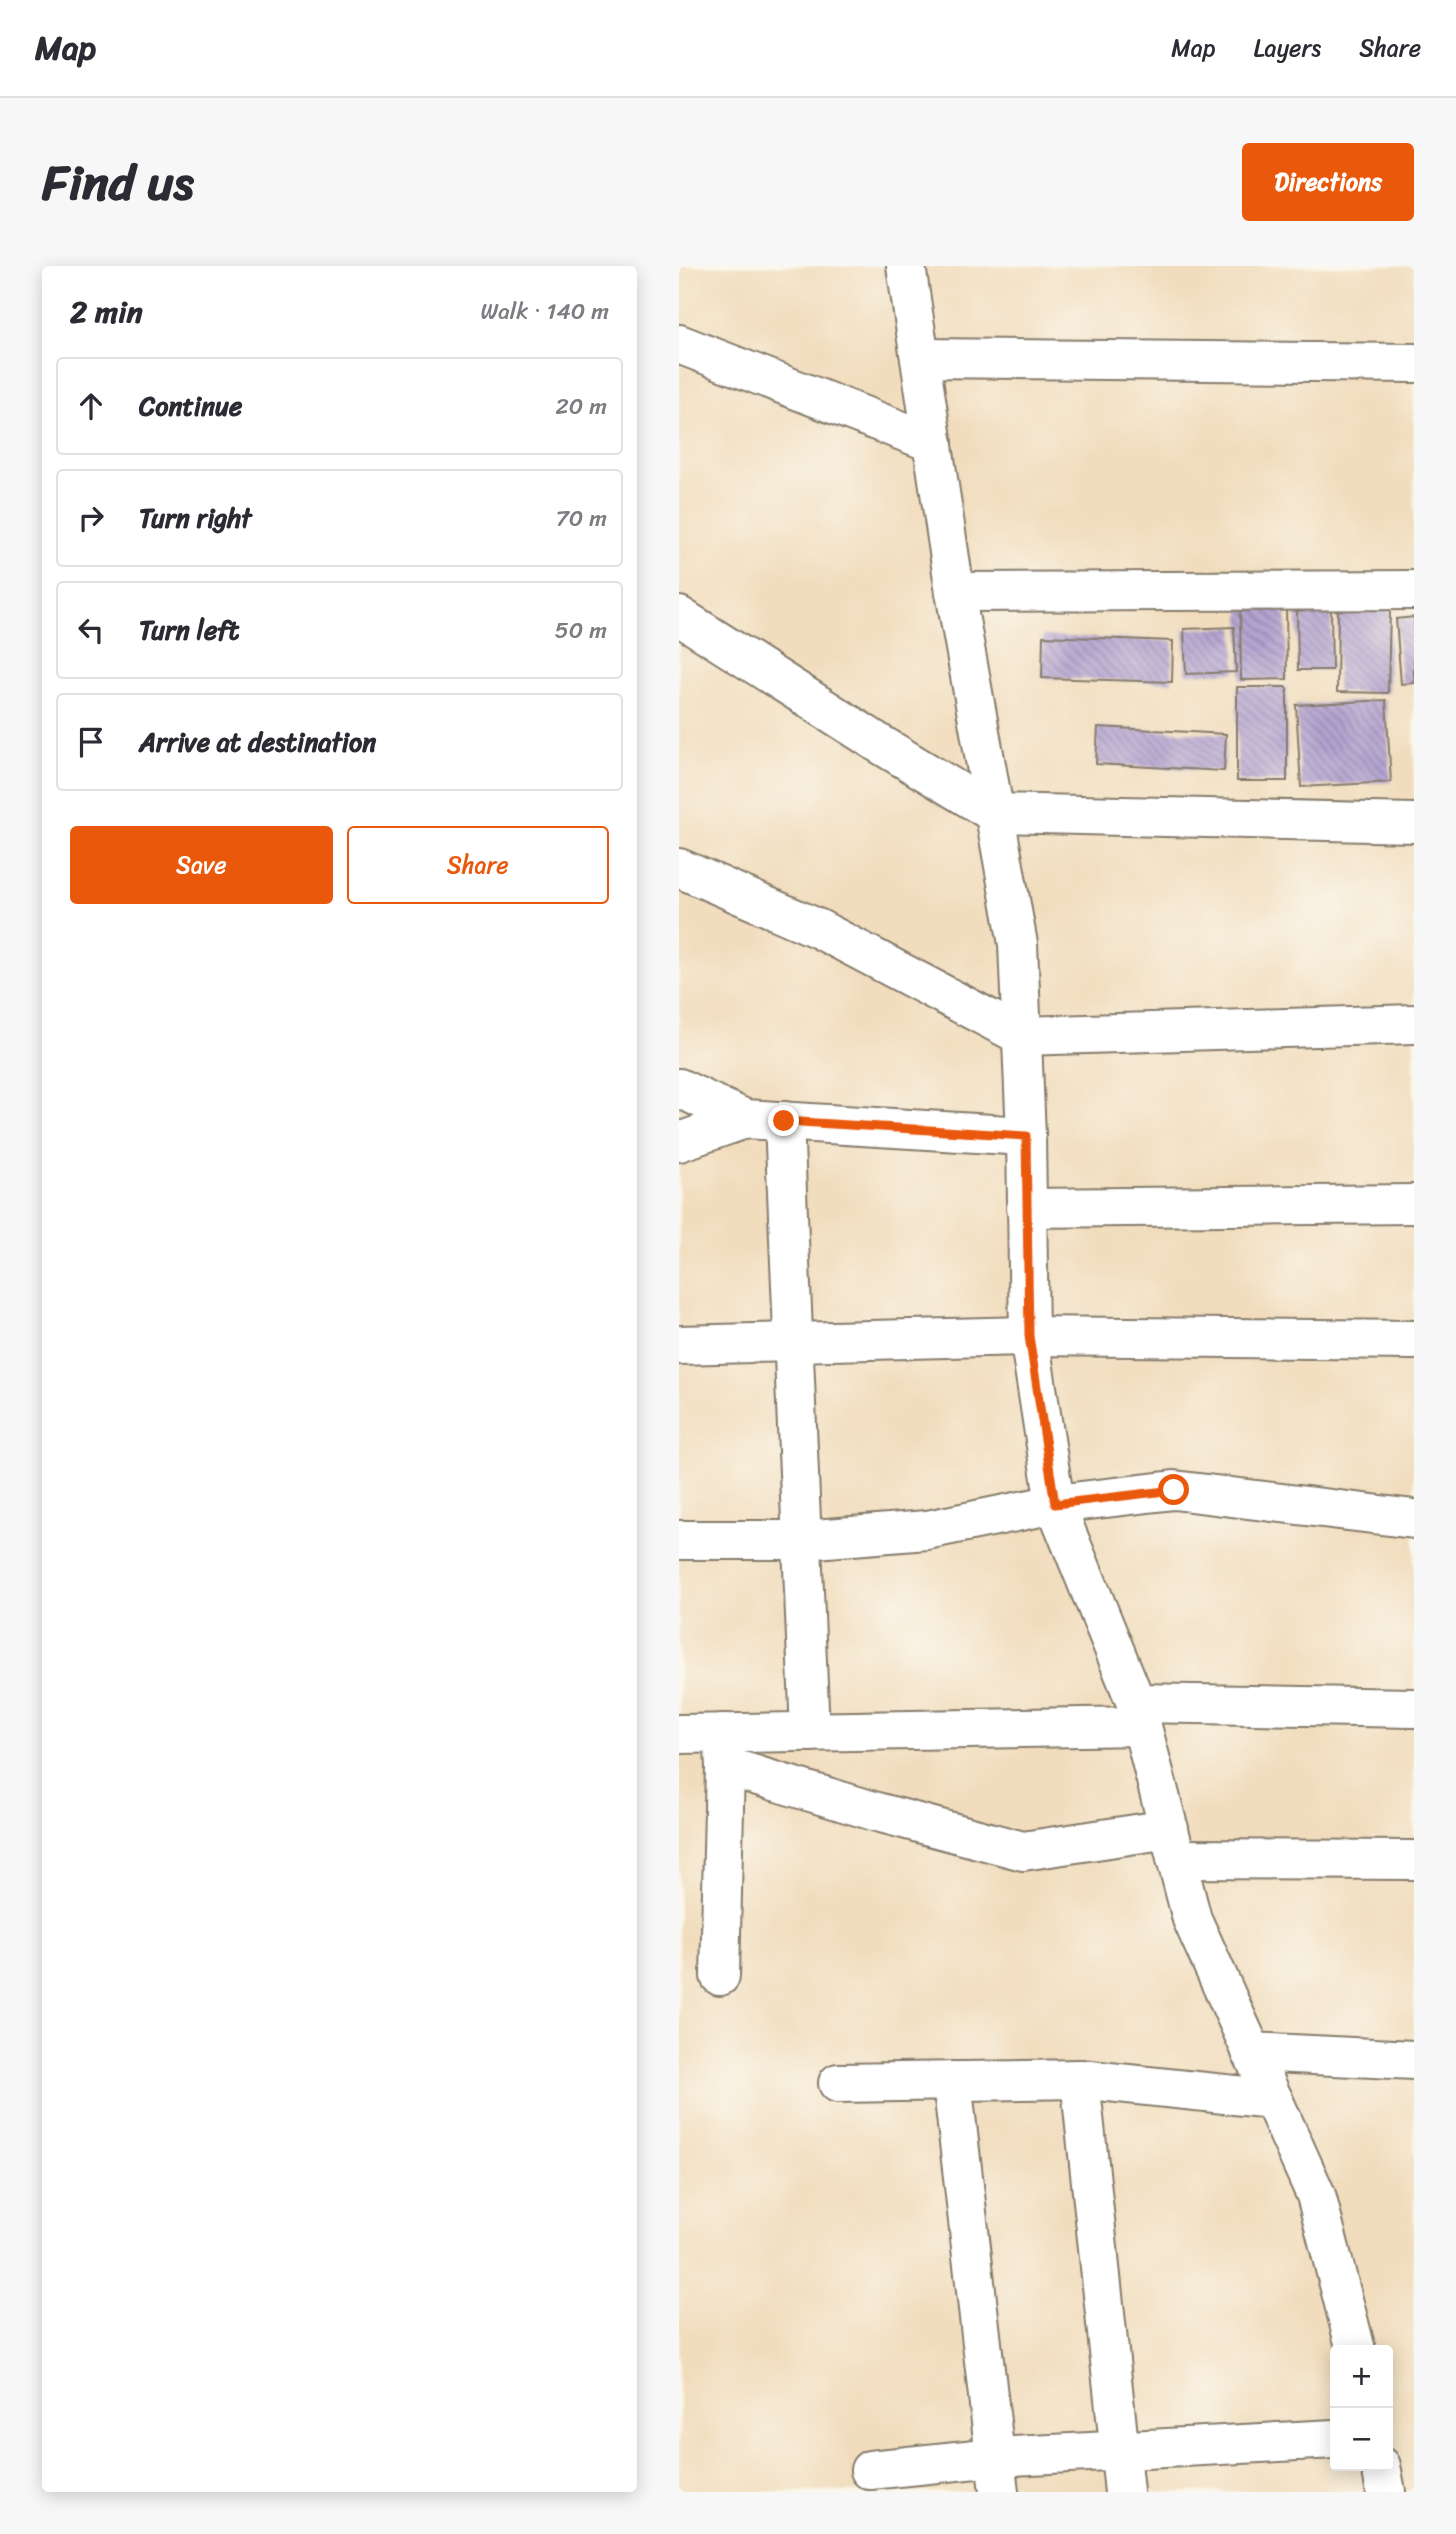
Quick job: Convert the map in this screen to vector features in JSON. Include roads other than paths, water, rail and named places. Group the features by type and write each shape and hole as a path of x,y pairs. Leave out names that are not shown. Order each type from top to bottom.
{"street":[{"path":"906,266 955,592 1018,944 1026,1136 1029,1336 1055,1504 1139,1715 1192,1919 1316,2195 1355,2345"},
{"path":"679,344 933,443"},
{"path":"920,358 1414,363"},
{"path":"955,592 1414,590"},
{"path":"679,616 994,813 1414,823"},
{"path":"679,868 819,929 1021,1036 1414,1024"},
{"path":"679,1088 745,1119"},
{"path":"679,1142 745,1119 1026,1136"},
{"path":"784,1121 810,1732"},
{"path":"1027,1208 1414,1204"},
{"path":"679,1345 1029,1336 1414,1340"},
{"path":"679,1540 802,1540 927,1530 1055,1504 1174,1490 1414,1519"},
{"path":"724,1750 810,1732 1139,1715 1414,1708"},
{"path":"679,1734 877,1812 1023,1851 1172,1844 1414,1860"},
{"path":"720,1976 724,1750"},
{"path":"1251,2052 1414,2060"},
{"path":"838,2083 1080,2079 1273,2099"},
{"path":"1080,2079 1124,2492"},
{"path":"952,2081 997,2475"},
{"path":"870,2470 997,2475 1120,2451 1330,2439"},
{"path":"1382,2471 1386,2492"}]}
